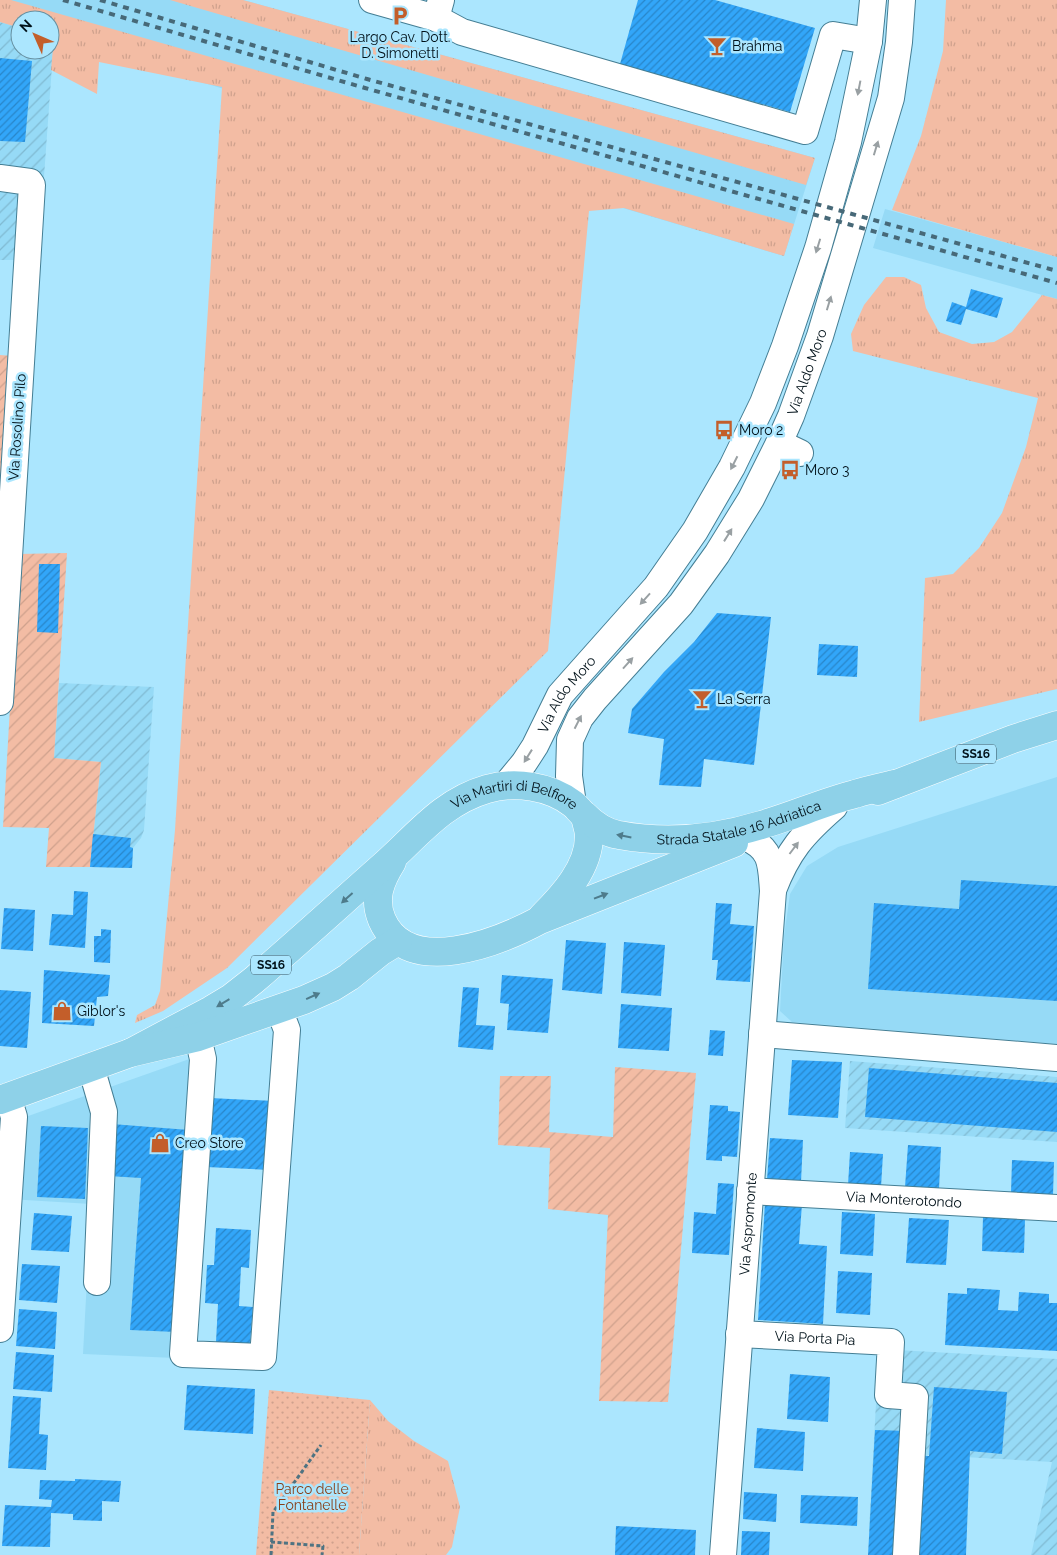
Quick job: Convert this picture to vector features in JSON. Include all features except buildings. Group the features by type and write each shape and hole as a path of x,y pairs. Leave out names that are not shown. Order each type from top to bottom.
{"main road":[{"name":"Strada Statale 16 Adriatica","path":"747,838 1013,739 1057,725"},
{"name":"Strada Statale 16 Adriatica","path":"579,810 608,832 647,840 668,841 704,838 761,825 854,794 895,784"},
{"name":"Via Martiri di Belfiore","path":"130,1053 231,998 397,854 432,819 458,801 487,789 505,786 531,786 551,792 579,810 589,836 585,857 574,879 561,898 540,920"},
{"name":"Via Martiri di Belfiore","path":"397,854 382,879 378,900 379,914 385,926 398,941 413,949 429,953 452,951 497,940 540,920 747,838"},
{"name":"Via Martiri di Belfiore","path":"4,1098 130,1053 198,1037 279,1009 333,987 349,978 380,952 398,941"}],"street":[{"path":"372,0 439,9 462,32 806,131 833,35 869,41"},
{"name":"Via Aldo Moro","path":"505,786 535,746 560,695 656,587 695,531 732,467 763,403 785,346 818,248 848,142 869,41 873,0"},
{"name":"Via Aldo Moro","path":"579,810 569,776 570,740 580,718 686,597 717,554 751,499 790,448 791,416 820,336 890,98 899,42 902,0"},
{"name":"Via Rosolino Pilo","path":"0,178 30,182 32,185 0,702"},
{"name":"Via Aspromonte","path":"773,891 782,867 791,852 809,829 834,807"},
{"name":"Via Aspromonte","path":"723,1555 773,891 771,865 768,856 757,842 747,838"},
{"path":"198,1037 203,1058 183,1354 263,1357 287,1030 279,1009"},
{"path":"762,1034 1057,1058"},
{"path":"91,1067 104,1112 97,1282"},
{"path":"0,1329 14,1117 4,1098"},
{"name":"Via Monterotondo","path":"750,1191 1057,1208"},
{"name":"Via Porta Pia","path":"740,1334 890,1342 888,1395 915,1397 906,1555"}],"path":[{"path":"270,1555 274,1512 321,1445"},
{"path":"272,1542 322,1546 322,1555"}],"shaded area":[{"path":"0,0 243,0 815,158 784,256 60,40 60,10 10,10 10,25 0,22"},
{"path":"0,22 10,25 10,60 52,60 31,357 20,260 0,260"},
{"path":"885,209 1057,257 1057,299 873,248"},
{"path":"59,683 154,687 144,830 141,838 133,848 132,868 90,867 101,762 54,758"},
{"path":"1057,777 1057,1044 792,1022 780,1011 784,936 790,894 807,866 838,847"},
{"path":"195,1057 175,1358 83,1354 91,1204 9,1199 0,1329 0,1126"},
{"path":"850,1061 1057,1077 1057,1142 845,1128"},
{"path":"879,1349 1057,1359 1057,1555 1031,1555 1052,1462 910,1454 905,1532 869,1530"}],"green space":[{"path":"0,0 11,0 46,10 10,10 10,25 0,22"},
{"path":"170,0 243,0 815,158 806,185"},
{"path":"946,0 1057,0 1057,257 892,210 921,136 943,51"},
{"path":"60,14 794,224 784,256 624,208 589,211 548,651 227,968 163,1011 135,1023 137,1015 155,1005 160,991 175,830 222,87 99,62 97,94 51,70 52,60 60,60"},
{"path":"886,277 904,277 921,285 926,308 939,332 972,344 994,342 1012,332 1042,295 1057,299 1057,689 919,722 925,578 953,574 979,548 1002,513 1026,447 1038,398 853,351 851,334 864,305"},
{"path":"0,355 13,356 0,546"},
{"path":"67,553 54,758 101,762 90,867 46,867 49,828 3,827 19,554"},
{"path":"615,1067 696,1073 668,1402 599,1401 608,1215 548,1209 550,1148 498,1145 500,1076 551,1076 549,1132 613,1137"},
{"name":"Parco delle Fontanelle","path":"269,1390 370,1400 359,1555 256,1555"},
{"path":"370,1400 388,1421 414,1441 448,1461 460,1507 452,1547 446,1555 359,1555"}],"railway":[{"path":"63,0 365,88 1057,283"},
{"path":"100,0 367,79 1057,271"}],"place":[{"name":"Largo Cav. Dott. D. Simonetti","path":"400,16"},
{"name":"Brahma","path":"717,46"},
{"name":"Moro 2","path":"724,430"},
{"name":"Moro 3","path":"790,470"},
{"name":"La Serra","path":"702,699"},
{"name":"Giblor's","path":"62,1011"},
{"name":"Creo Store","path":"160,1143"}]}
